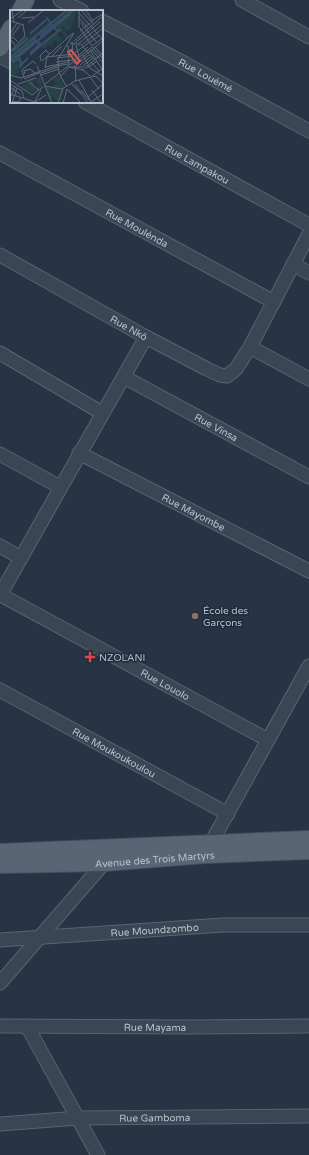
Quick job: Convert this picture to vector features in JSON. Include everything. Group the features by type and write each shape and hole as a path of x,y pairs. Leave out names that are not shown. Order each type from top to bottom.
{"main road":[{"path":"21,10 26,0"},
{"path":"0,48 10,30"},
{"name":"Avenue des Trois Martyrs","path":"0,852 309,839"},
{"name":"Avenue des Trois Martyrs","path":"0,865 104,863 205,855 309,851"}],"street":[{"path":"60,0 80,10"},
{"path":"242,0 309,37"},
{"name":"Rue Louémé","path":"103,22 309,130"},
{"path":"0,56 10,61"},
{"name":"Rue Lampakou","path":"87,103 309,225"},
{"name":"Rue Moulénda","path":"0,153 274,302"},
{"name":"Rue Nkô","path":"0,255 146,337 220,375 231,374 250,346 309,234"},
{"path":"293,264 309,273"},
{"path":"0,595 146,337"},
{"path":"250,346 309,379"},
{"path":"0,353 102,413"},
{"name":"Rue Vinsa","path":"124,377 309,477"},
{"name":"Rue Mayombe","path":"79,453 309,571"},
{"path":"0,454 60,487"},
{"path":"0,546 21,558"},
{"name":"Rue Louolo","path":"0,595 268,740"},
{"path":"211,843 309,666"},
{"name":"Rue Moukoukoulou","path":"0,690 228,814"},
{"path":"0,983 41,938 104,863"},
{"name":"Rue Moundzombo","path":"0,940 223,925 309,925"},
{"name":"Rue Mayama","path":"0,1026 309,1026"},
{"path":"27,1026 98,1155"},
{"name":"Rue Gamboma","path":"0,1124 78,1118 309,1116"}],"place":[{"name":"École des Garçons","path":"195,616"},
{"name":"NZOLANI","path":"90,657"}]}
